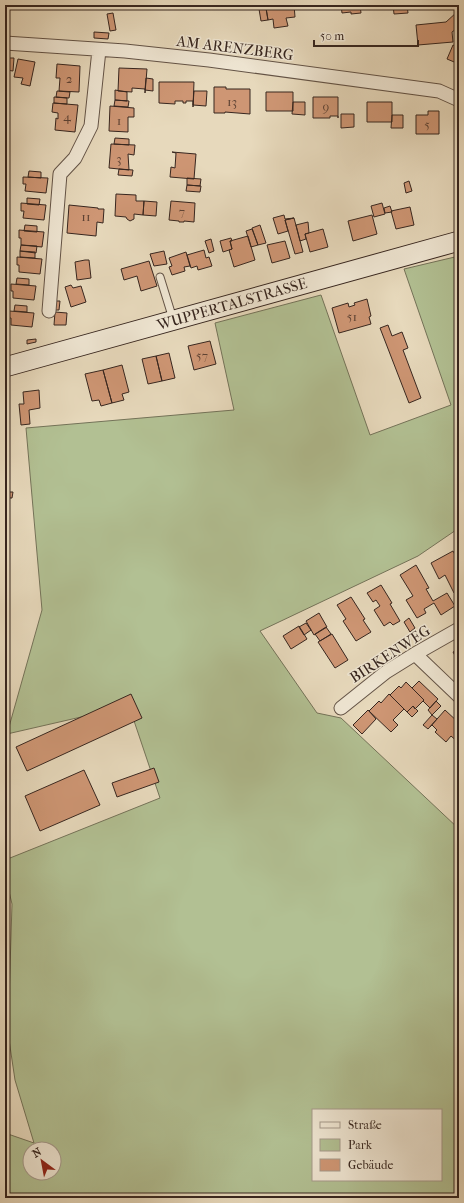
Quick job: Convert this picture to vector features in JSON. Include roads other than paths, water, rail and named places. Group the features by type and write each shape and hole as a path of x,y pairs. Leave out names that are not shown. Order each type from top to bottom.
{"main road":[{"name":"WUPPERTALSTRASSE","path":"5,367 459,241"}],"street":[{"name":"AM ARENZBERG","path":"5,43 125,51 209,60 439,91 459,100"},
{"path":"49,311 60,174 74,158 91,126 99,50"},
{"name":"BIRKENWEG","path":"341,708 386,672 414,654 459,629"},
{"path":"414,654 459,696"}],"lane":[{"path":"160,277 173,320"}]}
